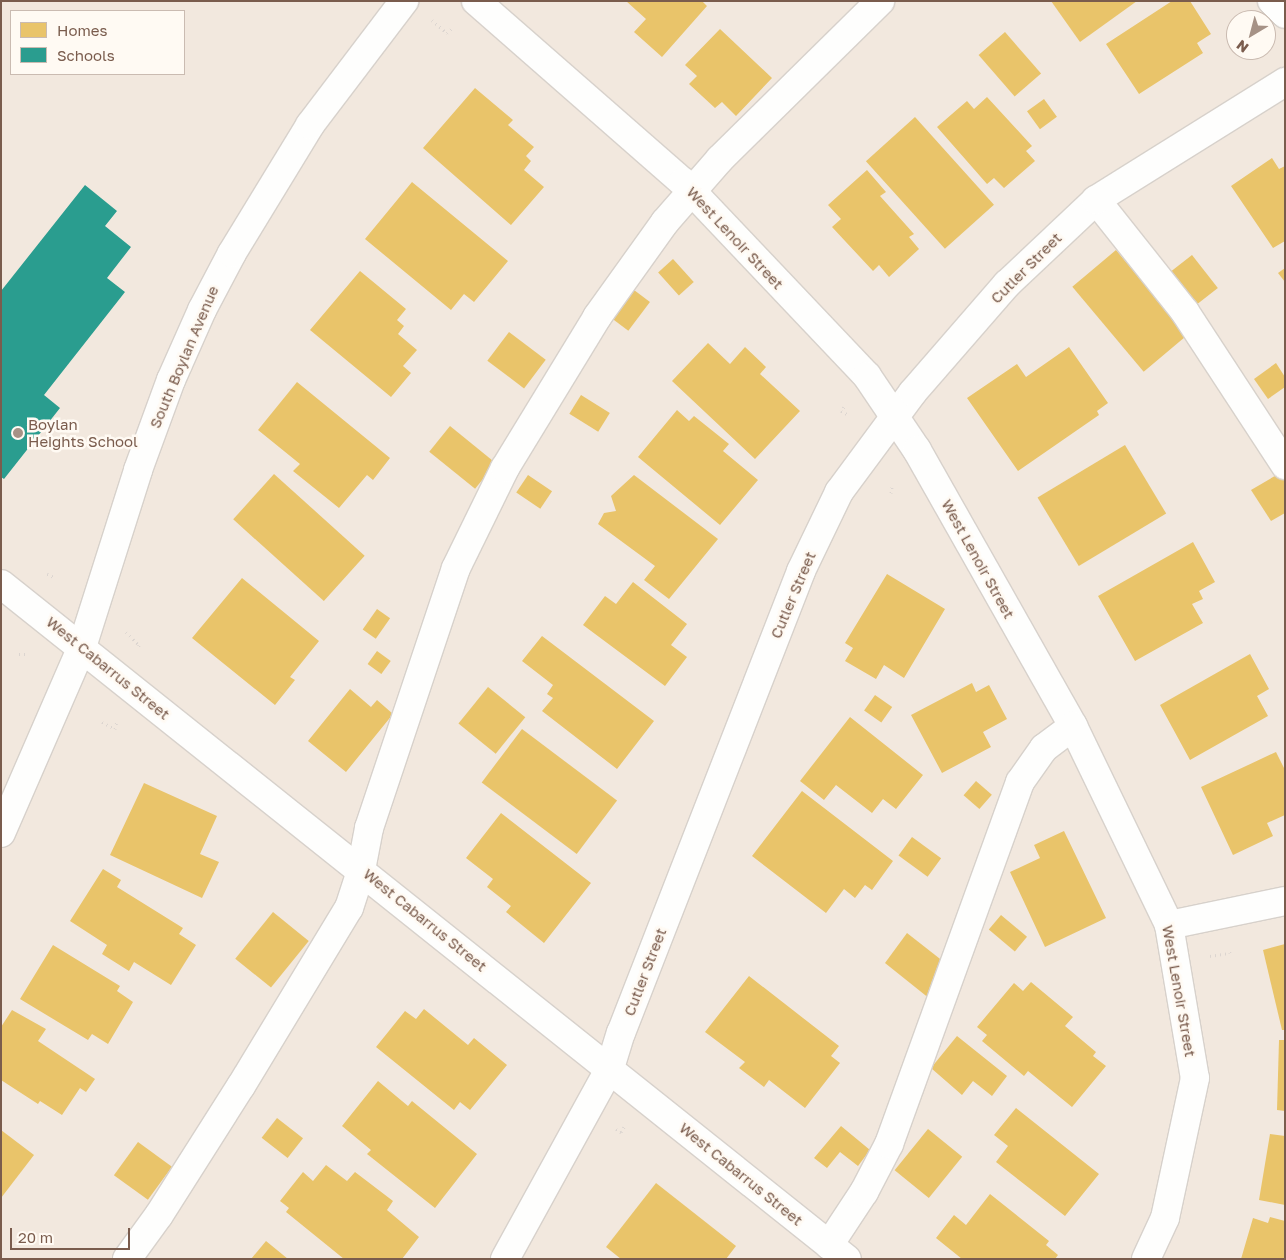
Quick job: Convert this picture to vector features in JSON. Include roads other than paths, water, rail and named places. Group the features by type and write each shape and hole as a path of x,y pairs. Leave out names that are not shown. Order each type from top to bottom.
{"street":[{"name":"South Boylan Avenue","path":"1,833 82,647 138,470 171,380 202,310 232,253 310,125 404,1"},
{"name":"West Lenoir Street","path":"476,1 691,191 867,376 895,415 1073,726 1169,925 1195,1078 1165,1218 1146,1259"},
{"path":"127,1259 159,1215 313,970 349,908 362,870 369,828 456,568 505,468 597,317 664,222 691,191 880,1"},
{"path":"1272,1 1285,14"},
{"name":"Cutler Street","path":"505,1259 610,1068 621,1033 801,571 839,492 895,415 1007,284 1096,200 1285,82"},
{"path":"1096,200 1185,312 1285,465"},
{"name":"West Cabarrus Street","path":"1,584 610,1068 841,1255"},
{"path":"841,1255 864,1192 901,1116 1020,782 1044,748 1073,726"},
{"path":"1169,925 1285,901"}],"place":[{"name":"Boylan Heights School","path":"18,433"}]}
